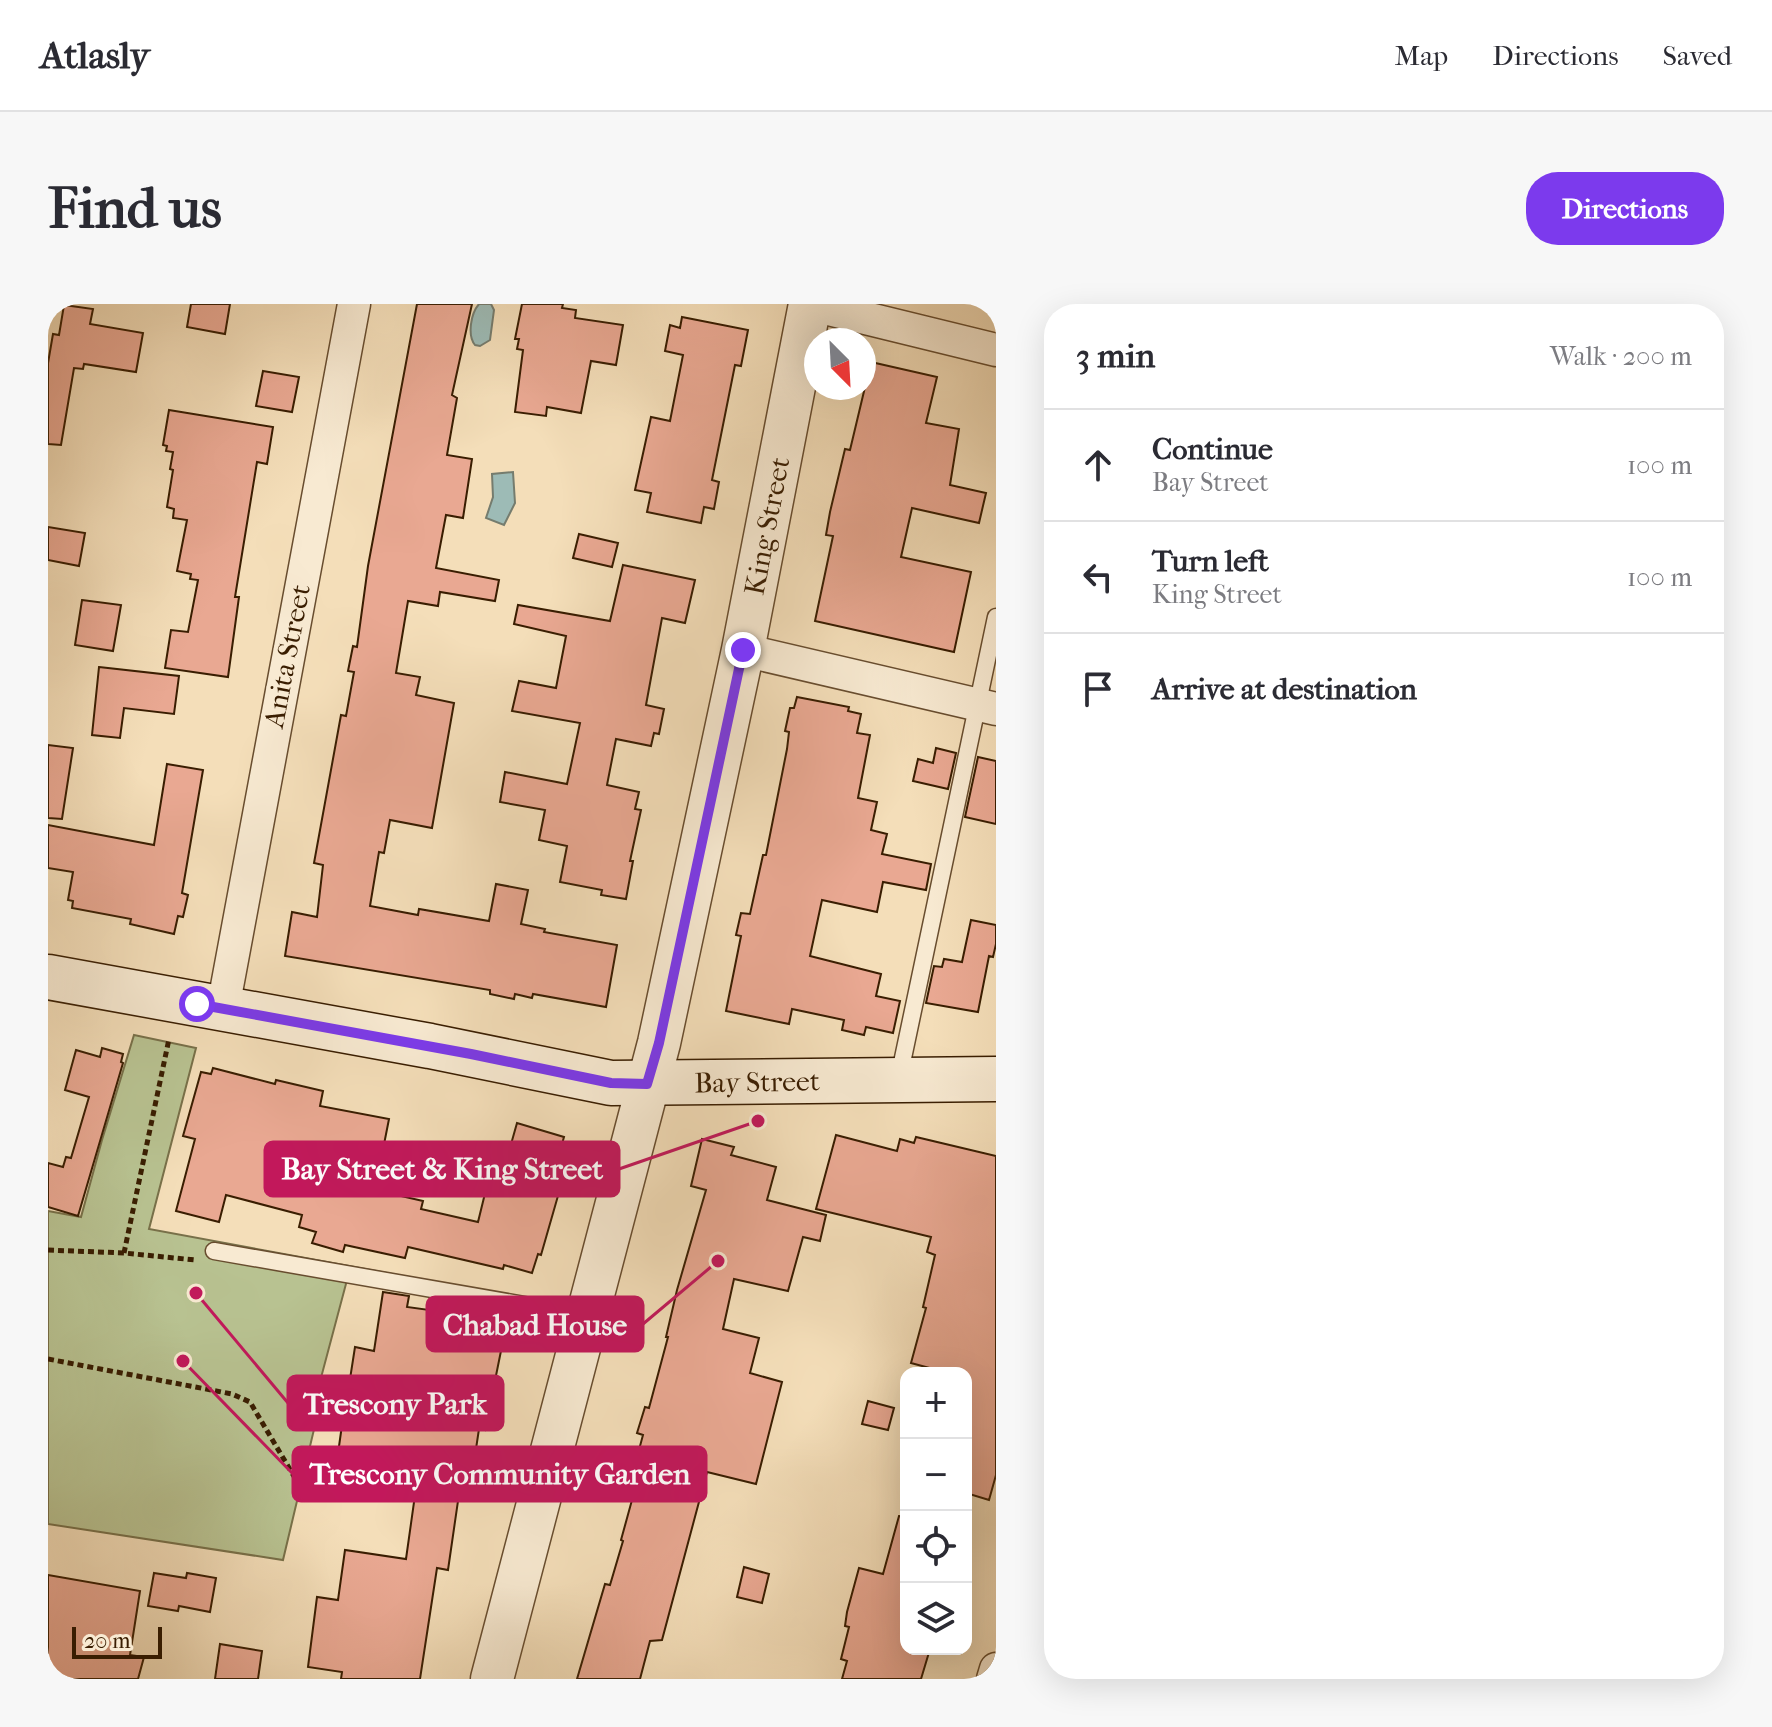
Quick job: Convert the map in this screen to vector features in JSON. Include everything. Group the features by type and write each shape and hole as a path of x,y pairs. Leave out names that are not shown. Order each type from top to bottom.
{"main road":[{"name":"Bay Street","path":"48,977 444,1049 611,1083 996,1079"}],"street":[{"name":"Anita Street","path":"223,1008 354,304"},
{"path":"809,304 996,350"},
{"name":"King Street","path":"492,1679 659,1043 743,650 809,304"},
{"path":"743,650 986,707"},
{"path":"993,1679 996,1669"}],"lane":[{"path":"899,1079 986,707 996,617"},
{"path":"214,1251 553,1310 587,1310"}],"path":[{"path":"124,1253 169,1039"},
{"path":"48,1250 194,1260 214,1251"},
{"path":"48,1359 232,1394 250,1402 295,1478"}],"green space":[{"path":"134,1035 196,1048 149,1229 544,1302 347,1280 310,1419 316,1421 283,1560 48,1524 48,1211 81,1217"}],"water":[{"path":"479,304 491,304 494,310 490,340 480,346 475,345 471,330"},
{"path":"513,472 515,503 504,525 486,518 493,497 492,474"}],"building":[{"path":"191,304 230,304 225,334 187,327"},
{"path":"417,304 472,304 452,395 457,398 447,455 472,459 463,518 446,515 436,568 499,580 495,601 440,592 438,606 408,601 396,673 420,677 416,695 454,703 432,828 390,820 384,853 379,852 370,906 418,915 419,909 489,921 496,884 528,890 521,924 545,929 544,932 617,945 606,1007 533,994 532,998 515,994 514,999 490,994 490,990 285,956 292,912 317,917 323,865 314,863 341,715 346,716 354,672 348,671 353,646 357,647 368,566"},
{"path":"522,304 563,304 562,308 576,310 575,318 623,325 616,365 591,361 581,413 547,407 546,416 515,412 523,350 517,349 519,339 515,339"},
{"path":"64,305 93,309 90,324 143,333 136,372 84,364 83,369 74,368 61,445 48,444 48,363 53,334 59,335"},
{"path":"682,317 748,330 741,366 735,365 712,480 719,482 714,509 704,507 701,523 647,512 651,493 635,490 651,417 670,421 683,355 665,351 670,325 680,328"},
{"path":"876,363 937,377 926,423 959,429 950,485 986,493 979,523 912,508 901,557 971,572 954,652 815,621 833,536 826,535 830,512 845,449 850,450 862,400 876,400"},
{"path":"263,371 299,377 292,412 256,406"},
{"path":"169,410 273,427 267,464 257,462 235,597 239,597 228,677 165,668 171,630 188,632 198,580 190,579 191,574 177,571 187,520 173,518 174,509 167,507 173,452 166,451 167,446 163,445"},
{"path":"48,527 85,533 79,566 48,560"},
{"path":"579,534 618,543 612,567 573,558"},
{"path":"623,565 695,580 685,623 662,618 646,705 664,709 659,734 654,733 651,746 616,739 607,785 639,792 635,809 641,810 626,899 601,895 602,890 560,882 567,846 539,840 545,810 500,802 505,772 567,784 580,723 512,711 519,681 556,688 566,636 514,624 518,605 610,621"},
{"path":"82,600 121,605 113,651 75,645"},
{"path":"99,667 179,676 174,714 124,708 120,738 92,735"},
{"path":"797,697 849,707 848,711 861,714 857,733 870,735 858,798 877,802 871,830 887,834 882,854 931,864 926,890 883,882 877,912 822,900 810,956 881,974 876,996 900,1001 893,1033 866,1027 864,1035 842,1030 844,1020 792,1009 789,1024 726,1011 741,936 736,935 741,913 750,914 763,855 766,855 787,749 789,732 785,731 790,708 794,708"},
{"path":"48,745 73,748 62,819 48,818"},
{"path":"936,748 956,753 948,789 913,781 918,759 933,763"},
{"path":"978,757 996,761 996,824 965,817"},
{"path":"167,764 203,770 182,893 188,895 183,917 178,916 174,934 130,924 131,919 72,908 73,901 68,900 73,872 48,868 48,825 154,845"},
{"path":"971,920 996,925 996,944 993,957 989,956 978,1012 926,1003 934,966 942,967 944,959 962,962"},
{"path":"102,1048 123,1054 123,1063 78,1216 48,1207 48,1163 63,1167 66,1157 71,1158 89,1097 65,1090 76,1050 100,1057"},
{"path":"213,1068 275,1084 276,1080 323,1091 320,1106 389,1119 375,1190 423,1201 421,1209 478,1222 490,1173 502,1176 517,1123 564,1137 560,1151 570,1154 541,1255 538,1254 532,1273 408,1247 405,1258 345,1245 343,1252 312,1243 316,1232 299,1227 302,1215 226,1195 219,1222 176,1211 195,1139 183,1136 201,1072 211,1074"},
{"path":"836,1135 897,1151 900,1139 914,1143 916,1137 996,1156 996,1475 989,1500 972,1495 972,1367 926,1367 911,1363 926,1308 923,1307 935,1255 927,1252 931,1237 816,1209"},
{"path":"702,1139 734,1147 731,1155 776,1167 767,1200 826,1215 820,1241 803,1237 788,1291 734,1279 723,1329 759,1338 750,1373 782,1382 756,1484 707,1472 662,1640 650,1641 640,1679 577,1679 605,1584 610,1585 623,1541 632,1500 626,1498 643,1435 637,1433 645,1407 649,1408 677,1290 706,1190 691,1186"},
{"path":"383,1292 409,1296 407,1307 502,1320 499,1335 504,1336 485,1430 479,1429 469,1495 459,1494 448,1570 437,1568 420,1679 341,1679 342,1672 308,1667 317,1597 338,1600 345,1550 406,1559 416,1488 368,1481 366,1493 333,1489 342,1425 334,1424 339,1391 348,1392 355,1347 374,1351"},
{"path":"868,1401 894,1408 888,1430 862,1424"},
{"path":"900,1516 900,1655 928,1655 921,1679 842,1679 847,1661 841,1659 849,1627 845,1626 847,1612 859,1568 883,1574"},
{"path":"744,1567 769,1574 762,1603 737,1597"},
{"path":"154,1573 186,1578 187,1573 216,1578 210,1612 179,1606 178,1611 148,1606"},
{"path":"48,1575 140,1591 130,1655 144,1657 138,1679 48,1679"},
{"path":"220,1644 262,1651 258,1679 215,1679"}],"place":[{"name":"Bay Street & King Street","path":"758,1121"},
{"name":"Chabad House","path":"718,1261"},
{"name":"Trescony Park","path":"196,1293"},
{"name":"Trescony Community Garden","path":"183,1361"}],"route":[{"path":"197,1004 611,1083 647,1084 659,1043 743,650"}]}
